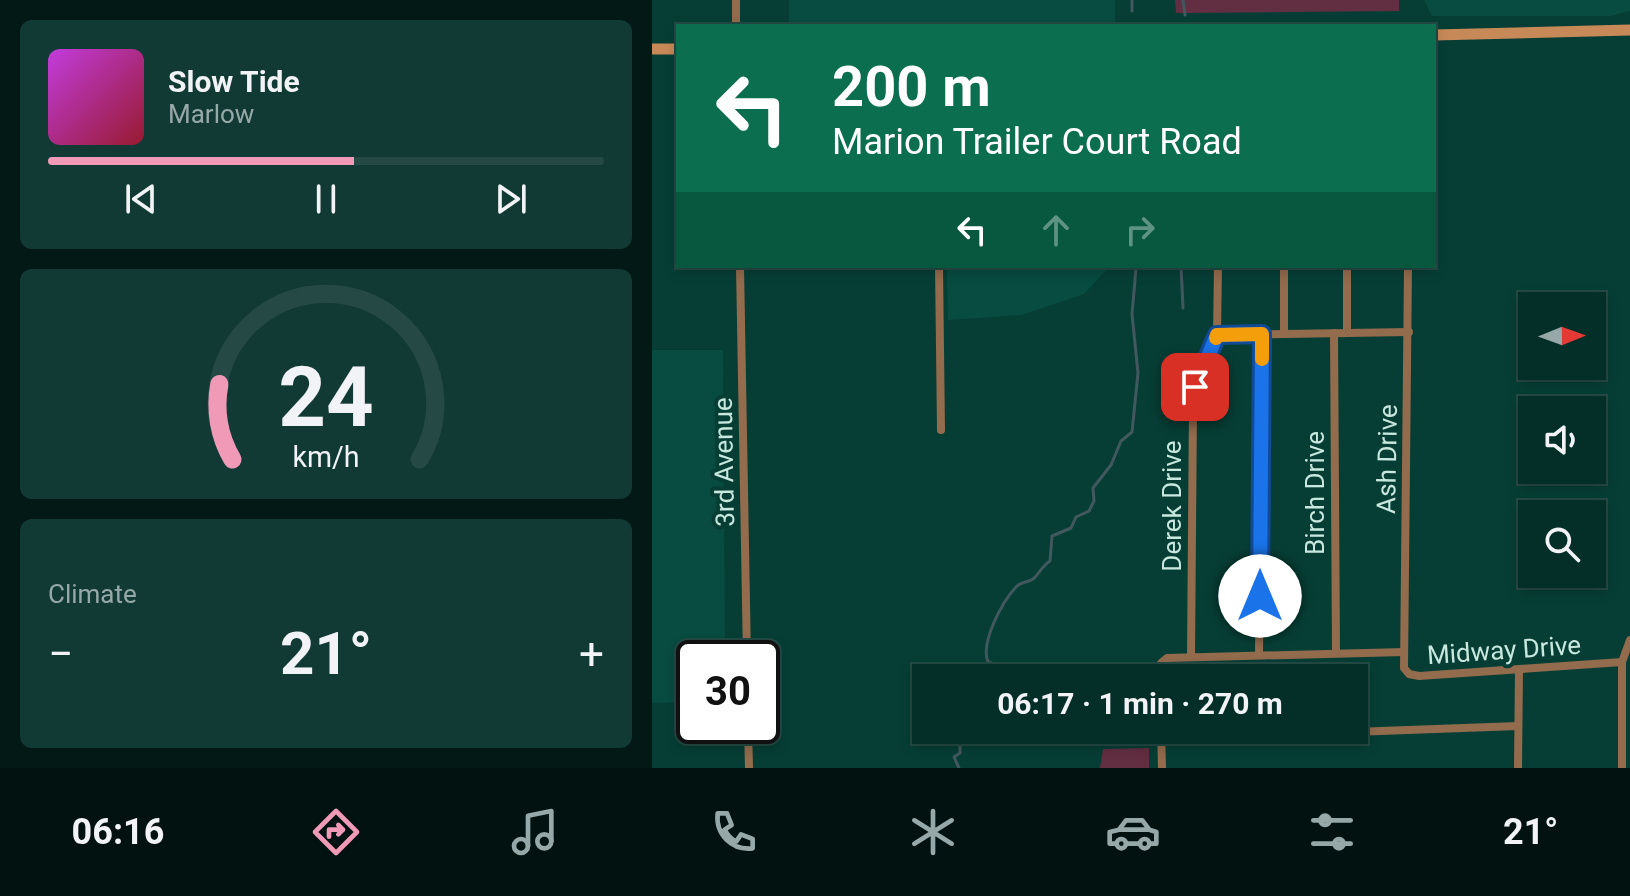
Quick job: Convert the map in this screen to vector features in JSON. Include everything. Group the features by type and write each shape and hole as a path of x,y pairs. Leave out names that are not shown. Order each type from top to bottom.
{"street":[{"path":"736,0 736,24"},
{"path":"1436,35 1630,30"},
{"path":"652,49 676,49"},
{"name":"3rd Avenue","path":"740,268 747,640"},
{"path":"939,268 941,430"},
{"name":"Derek Drive","path":"1191,656 1193,406 1195,387 1217,335 1218,268"},
{"path":"1284,268 1284,334"},
{"path":"1347,268 1347,333"},
{"name":"Ash Drive","path":"1404,652 1408,268"},
{"path":"1217,335 1409,332"},
{"name":"Birch Drive","path":"1334,333 1336,653"},
{"path":"1259,655 1262,334"},
{"path":"1622,768 1622,662 1630,640"},
{"name":"Midway Drive","path":"1191,656 1404,652 1404,668 1409,674 1419,676 1622,662"},
{"path":"1161,664 1167,658 1191,656"},
{"path":"1518,768 1519,670"},
{"path":"1368,729 1518,726"},
{"path":"748,744 749,768"},
{"path":"1162,744 1162,768"}],"shaded area":[{"path":"789,0 1115,0 1115,24 789,24"},
{"path":"1175,0 1399,0 1399,11 1176,13"},
{"path":"1424,0 1630,0 1630,11 1611,16 1432,16"},
{"path":"947,268 1108,268 1084,294 1021,315 948,320"},
{"path":"652,350 723,350 725,640 676,640 676,702 652,703"},
{"path":"1149,748 1149,768 1100,768 1103,749"}],"waterway":[{"path":"1132,0 1132,11"},
{"path":"1183,0 1185,15"},
{"path":"995,664 988,662 987,644 1005,602 1018,585 1033,579 1050,561 1052,536 1071,528 1076,517 1089,511 1094,501 1093,488 1111,465 1121,441 1132,432 1138,373 1132,314 1136,268"},
{"path":"1181,268 1183,308"},
{"path":"959,768 954,757 960,753 960,744"}],"slow traffic":[{"path":"1216,338 1217,335 1262,334 1262,359"}],"route":[{"path":"1195,387 1217,335 1262,334 1260,596"}]}
